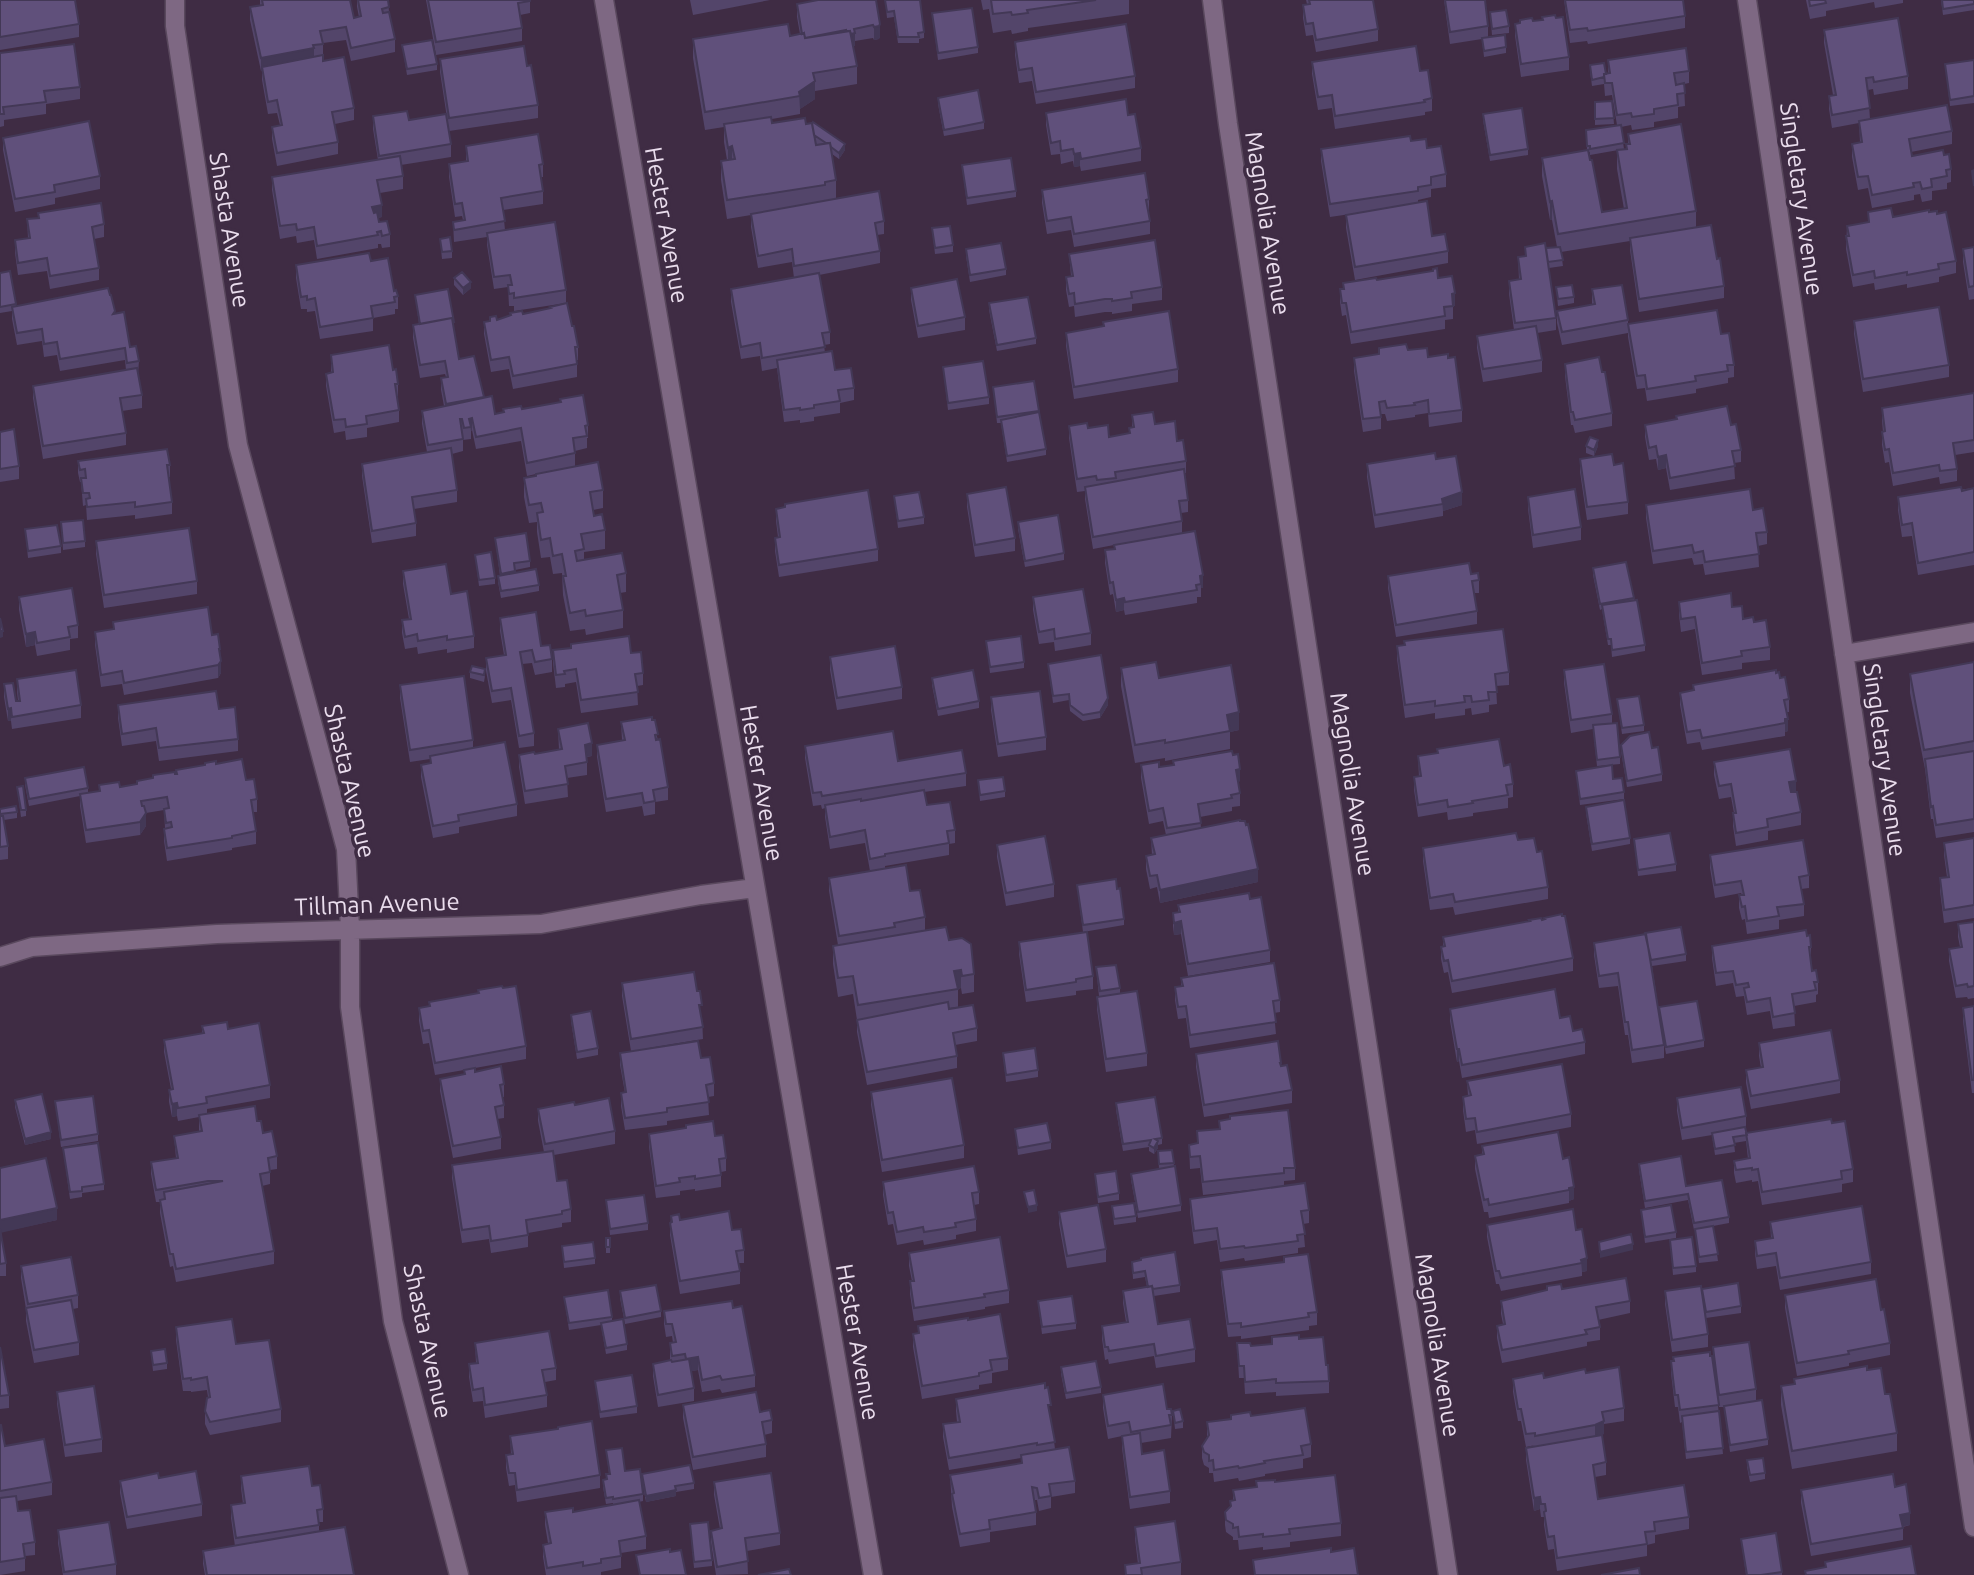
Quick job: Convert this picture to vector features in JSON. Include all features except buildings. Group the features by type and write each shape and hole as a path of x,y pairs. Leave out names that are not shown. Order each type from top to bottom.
{"street":[{"name":"Shasta Avenue","path":"175,0 175,26 238,446 346,849 351,929 350,1007 393,1321 460,1575"},
{"name":"Hester Avenue","path":"604,0 873,1575"},
{"name":"Magnolia Avenue","path":"1212,0 1228,124 1448,1575"},
{"name":"Singletary Avenue","path":"1747,0 1974,1527"},
{"path":"1844,654 1974,632"},
{"name":"Tillman Avenue","path":"0,957 32,947 217,934 541,924 755,888"}]}
